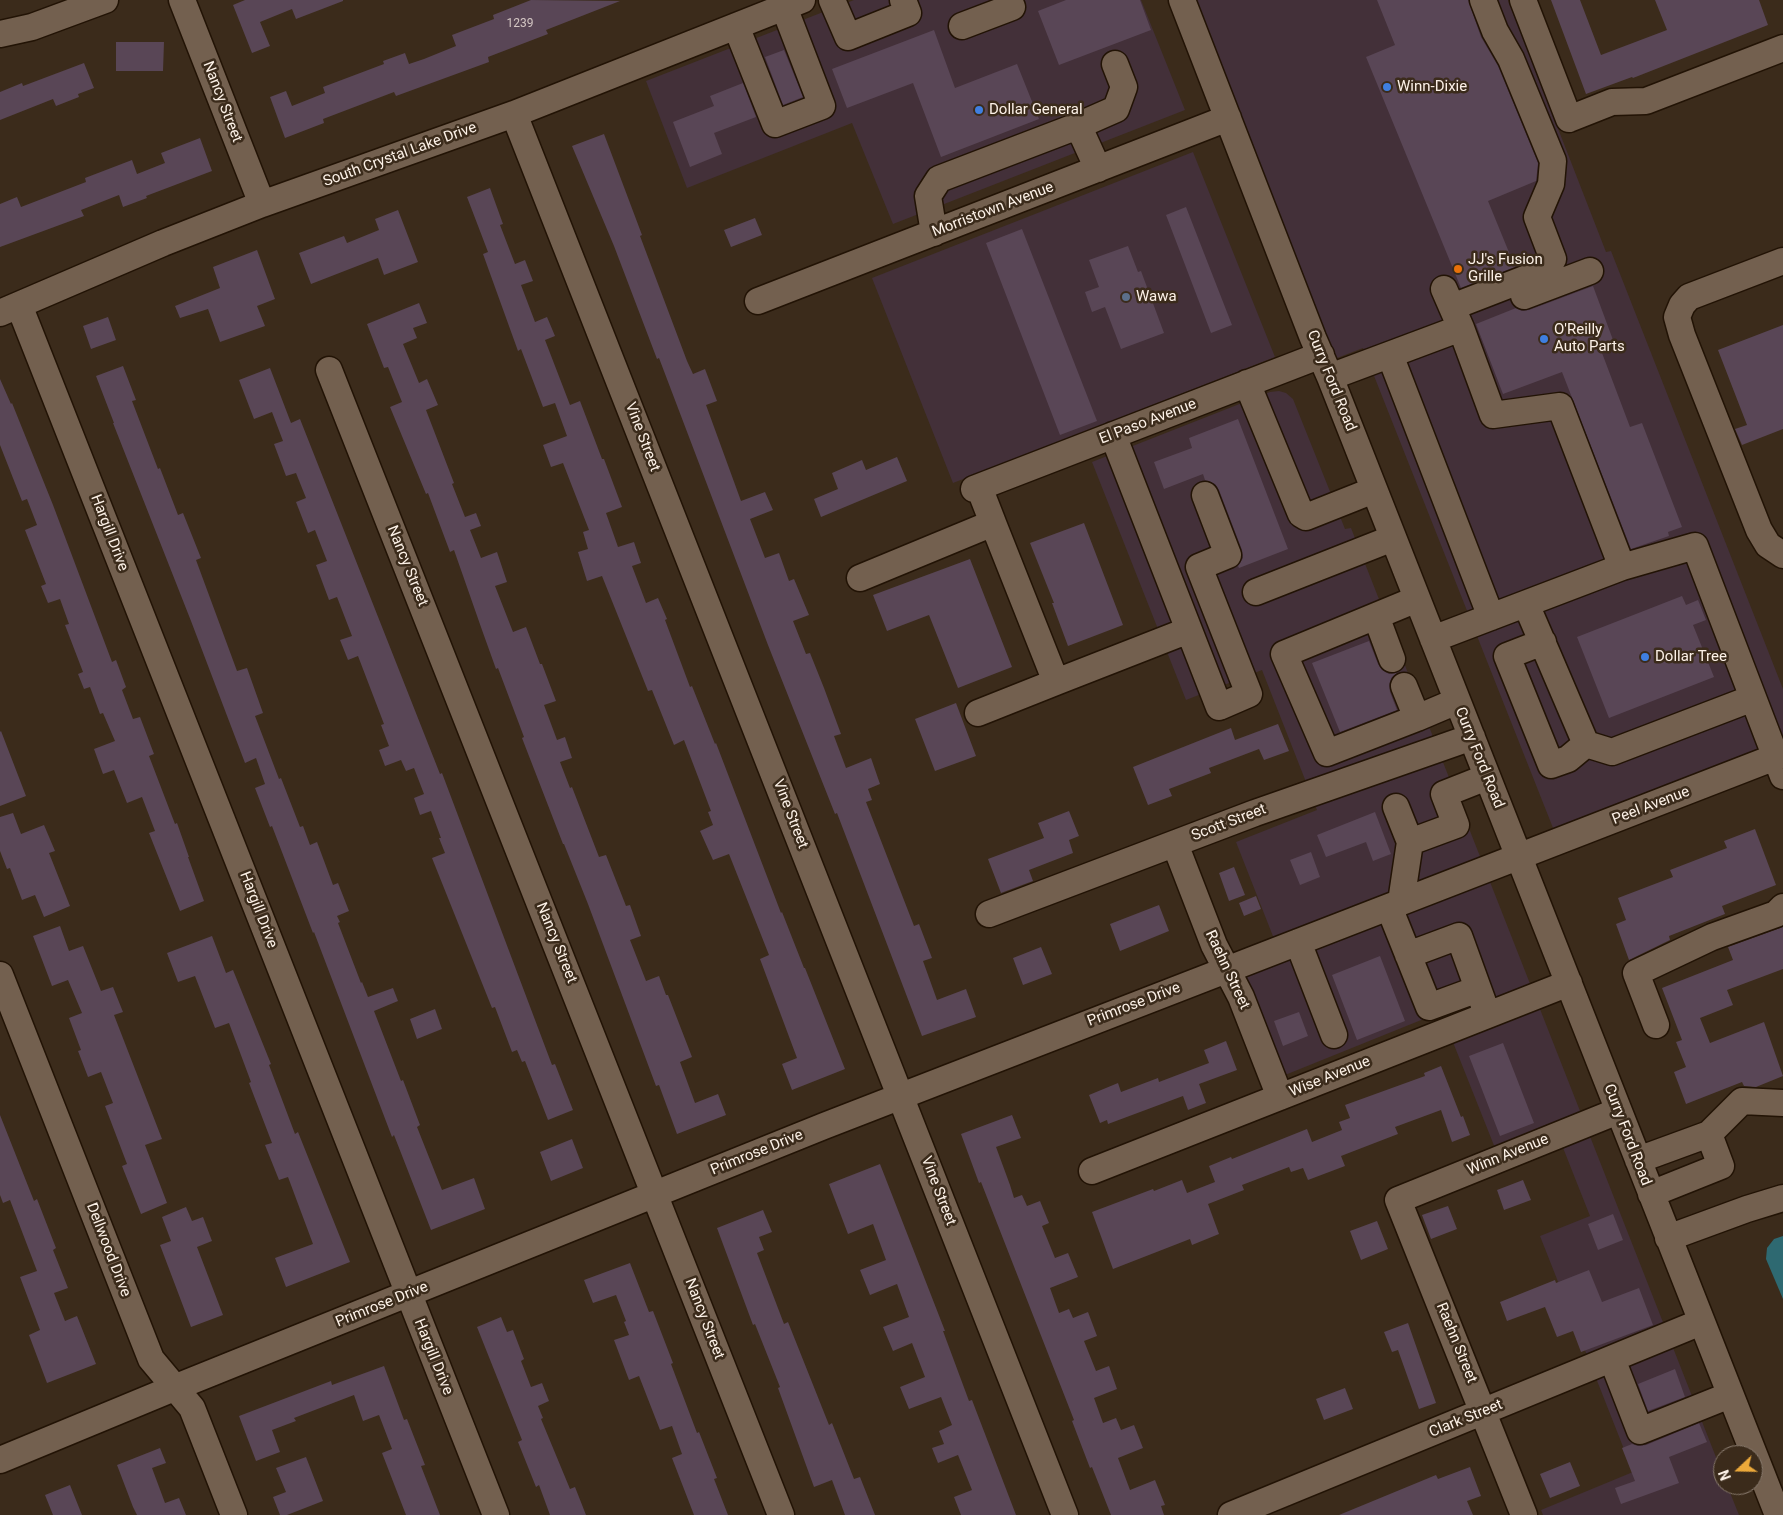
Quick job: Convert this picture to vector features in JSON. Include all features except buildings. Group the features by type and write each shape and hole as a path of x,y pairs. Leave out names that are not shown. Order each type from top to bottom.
{"street":[{"path":"0,34 32,27 105,0"},
{"name":"Nancy Street","path":"182,0 262,204"},
{"path":"832,0 848,37 908,13 903,0"},
{"path":"962,26 1012,7 1009,0"},
{"name":"Curry Ford Road","path":"1182,0 1313,338 1778,1515"},
{"path":"1454,311 1545,271 1553,259 1537,217 1551,184 1553,161 1512,59 1495,31 1483,0"},
{"path":"1523,0 1568,119 1612,102 1646,101 1783,48"},
{"path":"736,26 775,124 822,106 782,5"},
{"name":"South Crystal Lake Drive","path":"10,309 163,243 262,204 514,114 736,26 782,5"},
{"path":"934,233 928,196 939,179 1116,109 1124,87 1114,64"},
{"name":"Vine Street","path":"514,114 1065,1515"},
{"name":"Morristown Avenue","path":"758,301 1228,118"},
{"path":"1074,127 1083,136 1098,169"},
{"path":"1783,261 1689,297 1682,305 1677,317 1759,530 1768,545 1783,555"},
{"path":"1454,311 1590,271"},
{"name":"Hargill Drive","path":"10,309 409,1294 496,1515"},
{"path":"1454,311 1493,415 1560,406 1622,567"},
{"name":"El Paso Avenue","path":"993,523 977,488 1247,383 1325,366 1390,355 1454,311"},
{"path":"1390,355 1491,617"},
{"name":"Nancy Street","path":"329,370 781,1515"},
{"path":"1247,383 1301,514 1306,517 1374,490"},
{"path":"1113,435 1219,707 1249,694 1199,567 1228,555 1205,495"},
{"path":"860,578 993,523 1056,682"},
{"path":"1256,592 1393,538"},
{"path":"1433,639 1622,567 1695,546 1753,698 1781,763"},
{"path":"1417,599 1284,654 1326,753 1457,701"},
{"path":"1526,604 1586,744"},
{"path":"1376,616 1392,659"},
{"path":"978,713 1189,630"},
{"path":"1543,642 1507,656 1551,765 1568,759 1586,744"},
{"path":"1404,686 1417,718"},
{"path":"1586,744 1612,752 1753,698"},
{"name":"Scott Street","path":"989,914 1255,813 1472,737"},
{"name":"Peel Avenue","path":"1518,856 1781,763"},
{"path":"1410,842 1456,826 1444,794 1487,777"},
{"path":"1396,807 1410,842 1395,904 1408,955 1429,1007 1478,989"},
{"name":"Raehn Street","path":"1175,844 1214,944 1241,997 1280,1097"},
{"name":"Primrose Drive","path":"0,1460 655,1193 1518,856"},
{"path":"1656,1025 1636,972 1712,937 1776,914 1783,907"},
{"path":"1408,955 1459,936 1487,1015"},
{"path":"1298,942 1334,1035"},
{"name":"Dellwood Drive","path":"0,975 151,1359 192,1408 234,1515"},
{"name":"Wise Avenue","path":"1092,1171 1569,983"},
{"path":"1638,1160 1709,1134 1742,1101 1783,1103"},
{"name":"Winn Avenue","path":"1398,1200 1618,1111"},
{"path":"1651,1194 1720,1166 1709,1134"},
{"path":"1668,1238 1783,1198"},
{"name":"Raehn Street","path":"1398,1200 1524,1515"},
{"name":"Clark Street","path":"1231,1515 1701,1322"},
{"path":"1612,1359 1640,1431 1730,1395"}],"shaded area":[{"path":"854,0 1141,0 1185,110 893,224 852,123 687,188 646,81"},
{"path":"1182,0 1508,0 1606,252 1611,251 1783,689 1783,751 1557,838 1363,348 1324,363"},
{"path":"1193,152 1275,357 953,483 872,278"},
{"path":"1279,391 1286,393 1293,399 1345,529 1351,528 1713,1450 1713,1495 1731,1495 1739,1515 1543,1515 1541,1510 1633,1472 1540,1236 1590,1216 1554,1125 1495,1148 1441,1012 1285,1075 1241,964 1278,949 1236,842 1317,810 1262,670 1186,700 1092,462 1270,392"}],"water":[{"path":"1783,1236 1783,1299 1766,1259 1767,1248 1774,1239"}],"place":[{"name":"Winn-Dixie","path":"1387,87"},
{"name":"Dollar General","path":"979,110"},
{"name":"JJ's Fusion Grille","path":"1458,269"},
{"name":"Wawa","path":"1126,297"},
{"name":"O'Reilly Auto Parts","path":"1544,339"},
{"name":"Dollar Tree","path":"1645,657"}]}
